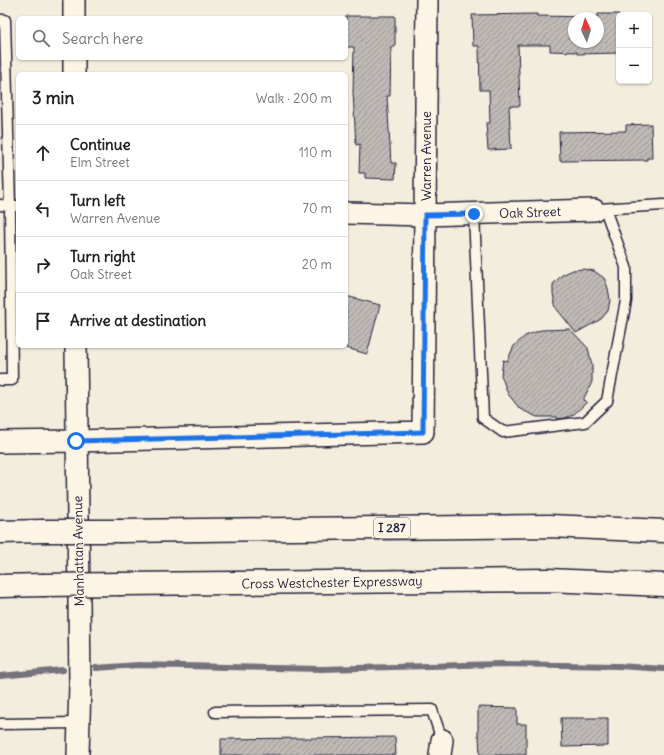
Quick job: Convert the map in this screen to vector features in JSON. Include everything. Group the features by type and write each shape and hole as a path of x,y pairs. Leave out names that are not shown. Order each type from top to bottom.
{"highway":[{"name":"I 287","path":"0,532 542,526 664,531"},
{"name":"Cross Westchester Expressway","path":"0,586 548,580 664,585"}],"street":[{"path":"74,0 74,16"},
{"name":"Warren Avenue","path":"76,441 423,432 427,0"},
{"path":"74,60 74,72"},
{"name":"Oak Street","path":"348,213 425,215 600,209"},
{"name":"Manhattan Avenue","path":"76,348 80,669 78,755"},
{"path":"0,442 76,441"}],"lane":[{"path":"0,20 5,20 12,380 0,380"},
{"path":"474,214 483,418 503,432 585,422 607,401 626,301 626,267 600,209 664,205"},
{"path":"215,712 432,710 441,748"},
{"path":"0,724 79,722"}],"building":[{"path":"537,14 537,16 568,17 568,48 604,48 604,14 616,14 616,53 577,54 577,52 550,51 550,45 518,45 520,106 509,106 511,149 488,150 486,123 490,123 489,90 480,90 479,46 473,46 472,15"},
{"path":"348,16 395,16 395,47 391,47 390,96 387,96 391,163 396,163 395,179 365,178 365,173 359,173 360,144 356,145 353,92 354,47 348,47"},
{"path":"651,124 652,158 647,158 647,160 560,161 559,132 626,131 626,125"},
{"path":"583,269 594,271 604,278 608,288 610,300 608,311 601,319 576,333 556,308 553,294 553,284 562,275 573,270"},
{"path":"348,297 380,305 367,354 346,348 348,348"},
{"path":"570,329 588,348 592,365 592,382 583,400 587,402 573,415 558,419 557,417 537,417 520,409 508,394 501,375 503,360 507,361 514,346 525,336 541,330"},
{"path":"478,707 517,708 517,724 526,724 526,755 480,755 478,736"},
{"path":"561,718 608,718 608,746 562,747"},
{"path":"395,737 396,755 221,755 221,739"}],"waterway":[{"path":"96,668 138,665 322,669 500,664 618,666 664,669"},
{"path":"0,676 63,670"}],"route":[{"path":"76,441 423,432 425,215 474,214"}]}
